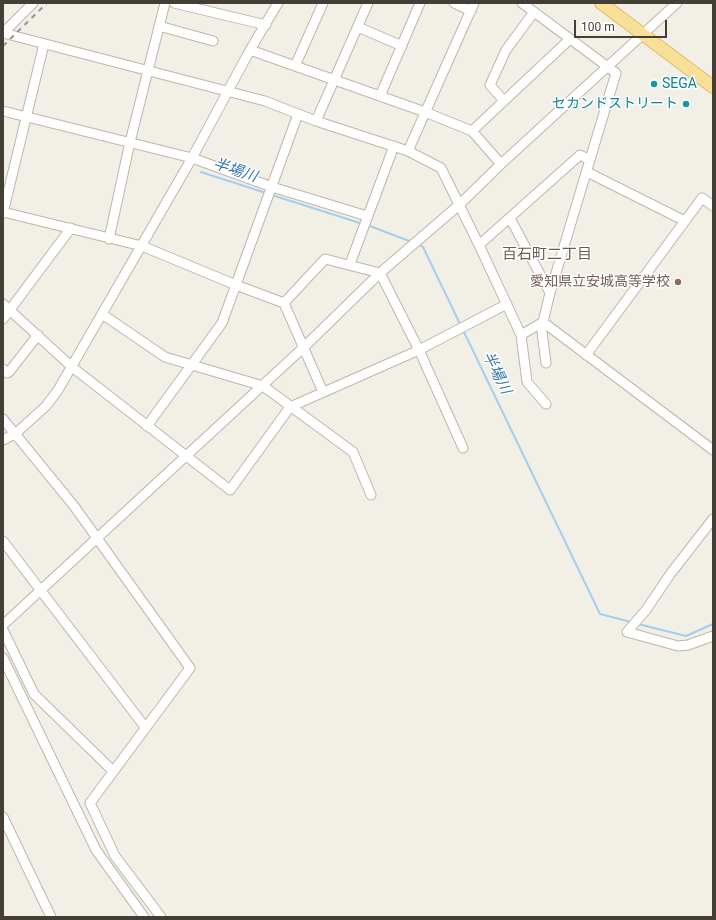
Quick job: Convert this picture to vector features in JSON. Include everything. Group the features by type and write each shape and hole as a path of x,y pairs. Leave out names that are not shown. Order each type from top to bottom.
{"main road":[{"path":"601,3 713,87"}],"street":[{"path":"33,3 3,33 228,90 408,151 441,168 480,245 521,335 527,382 546,404"},
{"path":"109,238 130,142 165,3"},
{"path":"174,3 266,25"},
{"path":"3,440 15,434 47,405 72,367 192,158 250,50 278,3"},
{"path":"295,66 322,3"},
{"path":"316,121 368,3"},
{"path":"380,96 420,3"},
{"path":"408,151 472,7 454,3"},
{"path":"522,3 616,73 542,323 546,363"},
{"path":"3,625 263,386 380,272 459,205 500,164 677,3"},
{"path":"504,101 490,85 506,50 534,12"},
{"path":"159,26 212,41"},
{"path":"358,26 402,46"},
{"path":"472,132 570,39"},
{"path":"44,44 3,212 142,246 284,303 323,392"},
{"path":"250,50 425,112 472,132 500,164"},
{"path":"3,111 192,158 272,187 367,216"},
{"path":"147,426 222,323 298,114"},
{"path":"350,264 394,146"},
{"path":"480,245 580,155 590,160"},
{"path":"587,172 685,221"},
{"path":"586,355 702,198 713,206"},
{"path":"510,218 550,293"},
{"path":"3,319 7,306 71,228"},
{"path":"284,303 325,259 380,272 420,350 463,448"},
{"path":"7,306 72,367 230,490 290,407 420,350 507,304"},
{"path":"102,314 165,357 263,386 353,452 370,494"},
{"path":"542,323 713,450"},
{"path":"521,335 542,323"},
{"path":"3,369 7,373 9,372 38,335"},
{"path":"3,419 97,537 190,668 90,802 115,856 161,917"},
{"path":"713,519 671,572 646,610 627,632 678,646 688,645 713,636"},
{"path":"3,541 145,727"},
{"path":"3,630 34,694 113,771"},
{"path":"3,658 96,850 144,917"},
{"path":"3,817 51,917"}],"waterway":[{"name":"半場川","path":"201,172 266,193"},
{"name":"半場川","path":"272,195 363,224"},
{"name":"半場川","path":"367,225 412,242"},
{"name":"半場川","path":"418,244 423,247 461,326"},
{"name":"半場川","path":"463,330 600,614 631,622"},
{"name":"半場川","path":"638,624 686,636 713,624"}],"railway":[{"path":"3,46 47,3"}],"place":[{"name":"SEGA","path":"654,84"},
{"name":"セカンドストリート","path":"686,104"},
{"name":"愛知県立安城高等学校","path":"678,282"}],"district":[{"name":"百石町二丁目","path":"547,255"}]}
